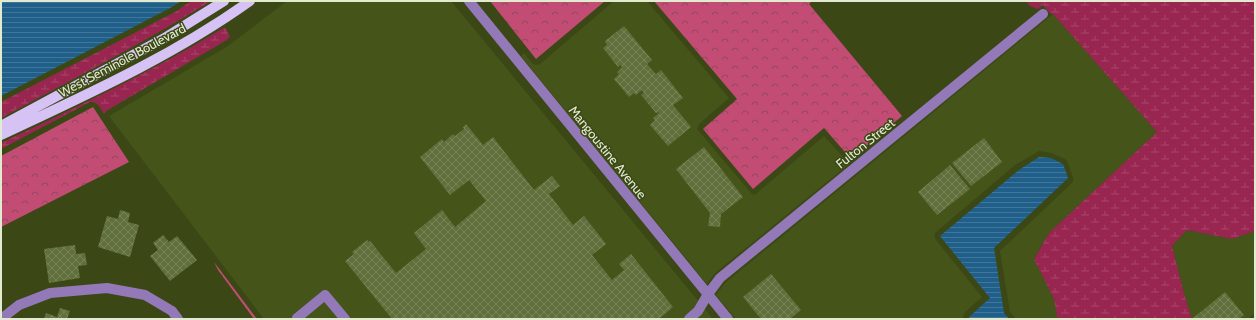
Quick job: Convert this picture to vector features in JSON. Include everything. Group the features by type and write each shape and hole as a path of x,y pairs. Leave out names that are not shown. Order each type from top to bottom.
{"main road":[{"name":"West Seminole Boulevard","path":"1,126 163,39 224,1"},
{"name":"West Seminole Boulevard","path":"1,135 123,77 199,34 250,1"}],"street":[{"name":"Mangoustine Avenue","path":"469,1 728,319"},
{"name":"Fulton Street","path":"689,319 698,311 720,278 1043,14"},
{"path":"1,318 19,306 50,293 107,288 145,295 172,311 178,319"},
{"path":"298,319 297,318 325,295 345,319"}],"shaded area":[{"path":"287,1 451,1 713,319 264,319 109,116 228,46"},
{"path":"614,1 647,1 729,98 699,124 697,129 751,193 754,195 757,193 824,136 849,164 715,273 707,284 521,56 524,53 533,64 540,64"},
{"path":"1053,14 1157,132 1049,233 1034,258 1054,299 1059,319 1016,319 1010,312 1000,251 1073,182 1073,177 1065,159 1051,153 1039,151 1015,165 935,233 934,236 936,240 982,297 965,312 963,316 964,319 736,319 716,295 725,283"},
{"path":"1187,230 1232,239 1255,231 1255,313 1248,319 1192,319 1172,246"}],"green space":[{"path":"191,1 211,1 81,75 1,118 1,102 175,12"},
{"path":"490,1 605,1 536,59"},
{"path":"654,1 812,1 809,4 902,116 851,159 824,128 753,189 703,129 737,99"},
{"path":"1026,1 1255,1 1255,231 1232,239 1187,230 1172,246 1192,319 1059,319 1057,316 1054,299 1034,259 1049,233 1157,132 1053,14 1050,13 1043,5 1038,9 1030,6"},
{"path":"225,27 230,37 225,41 106,111 104,114 97,104 90,102 1,149 1,143 143,74"},
{"path":"93,107 129,162 1,227 1,156"},
{"path":"214,262 257,319 254,319 218,270"}],"water":[{"path":"1,1 181,1 1,96"},
{"path":"1039,157 1051,158 1063,164 1068,178 994,248 1004,313 1009,319 970,319 969,317 990,298 940,236 1019,170"}],"building":[{"path":"624,26 652,60 647,64 656,74 661,70 683,98 673,105 691,127 668,146 650,125 655,120 653,118 659,113 656,113 641,95 644,93 642,90 636,95 634,93 629,97 614,79 619,74 617,72 622,67 620,65 618,67 603,48 607,45 605,41"},
{"path":"466,124 483,145 493,137 534,190 552,176 560,186 549,194 573,225 584,216 606,244 592,255 612,280 624,270 619,264 631,254 673,307 659,319 392,319 345,261 354,254 352,252 367,240 369,242 370,241 396,273 426,249 414,233 442,210 455,227 486,201 469,180 450,195 420,157 442,139 444,142 453,134 455,136 464,129 463,127"},
{"path":"984,138 1002,162 971,186 952,163"},
{"path":"704,147 743,197 721,214 720,227 708,226 710,213 676,169"},
{"path":"950,165 970,189 937,215 918,192"},
{"path":"120,210 130,213 128,222 139,225 130,257 98,247 107,216 118,219"},
{"path":"163,235 169,242 177,236 197,260 170,281 150,256 158,250 153,243"},
{"path":"75,245 76,254 85,253 87,265 78,266 80,278 49,283 44,249"},
{"path":"771,274 801,310 790,319 761,319 743,297"},
{"path":"1225,292 1244,315 1239,319 1192,319"},
{"path":"60,308 70,311 67,319 44,319 46,313 57,317"}]}
